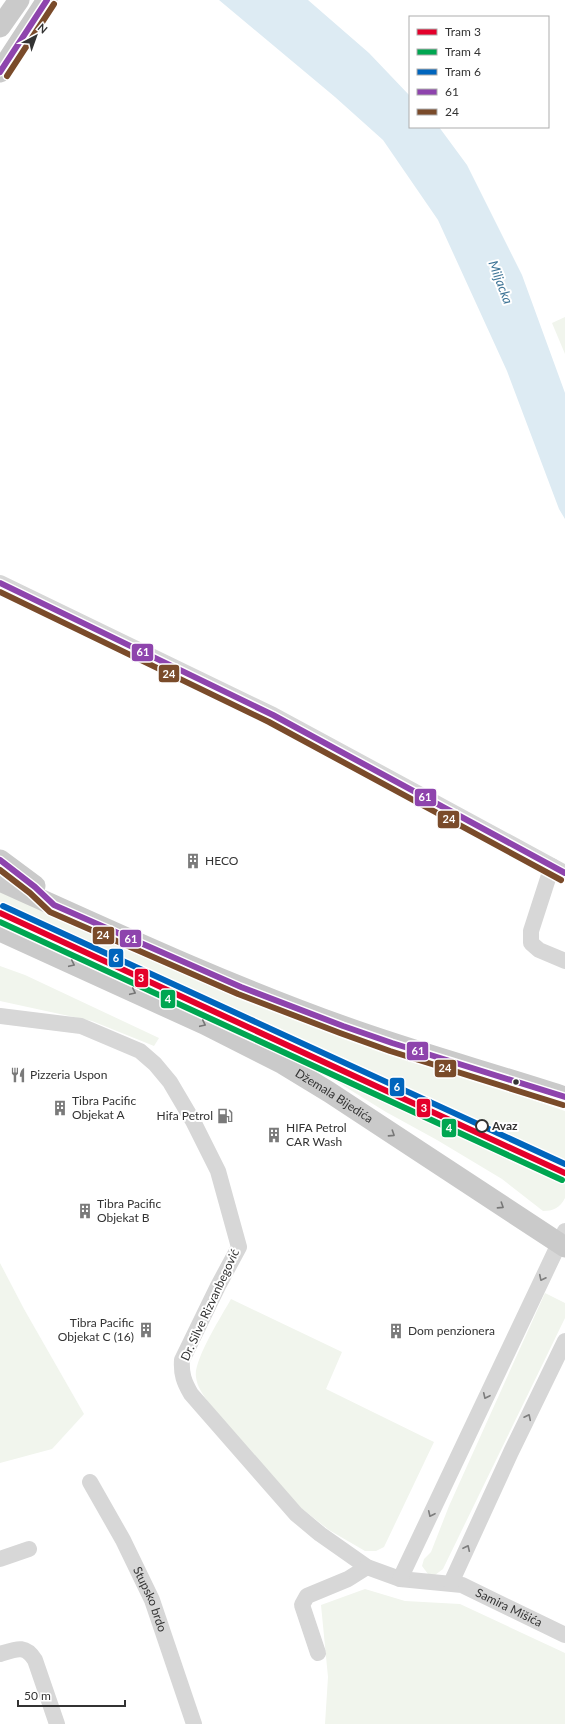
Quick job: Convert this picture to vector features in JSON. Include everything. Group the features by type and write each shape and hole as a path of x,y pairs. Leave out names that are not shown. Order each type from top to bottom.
{"main road":[{"path":"1,26 19,0"},
{"path":"0,72 47,0"},
{"path":"0,860 35,887 54,905"},
{"path":"0,881 240,987 392,1043 565,1097"},
{"name":"Džemala Bijedića","path":"0,931 204,1024 283,1064 563,1241"},
{"path":"0,947 20,951 46,952"}],"street":[{"path":"0,583 273,716 559,869 532,931 531,944 539,950 565,961"},
{"name":"Dr. Silve Rizvanbegović","path":"1,1017 82,1026 140,1051 156,1064 170,1082 205,1143 218,1171 239,1247 182,1360 181,1370 184,1382 191,1394 296,1514 320,1534 368,1567 400,1579 451,1583"},
{"path":"400,1579 563,1241"},
{"path":"451,1583 511,1452 565,1341"},
{"name":"Stupsko brdo","path":"90,1482 123,1540 152,1600 194,1724"},
{"path":"0,1559 29,1549"},
{"path":"318,1653 302,1606 304,1600 307,1596 348,1579 368,1567"},
{"name":"Samira Mišića","path":"451,1583 462,1585 565,1635"},
{"path":"0,1654 20,1648 30,1652 35,1660 57,1724"}],"shaded area":[{"path":"565,317 565,354 552,323"},
{"path":"0,890 241,999 297,1020 565,1111 565,1198 556,1208 543,1211 502,1179 437,1140 386,1112 313,1067 242,1029 0,919"},
{"path":"0,966 25,975 159,1038 154,1046 92,1021 0,1001"},
{"path":"0,1263 24,1309 84,1414 52,1449 0,1463"},
{"path":"545,1293 565,1303 565,1318 443,1569 435,1575 428,1574 422,1566 424,1559 431,1552 449,1506"},
{"path":"231,1299 342,1352 326,1389 434,1442 384,1547 376,1551 365,1551 329,1530 296,1504 208,1402 202,1393 196,1377 196,1370 199,1360 209,1338"},
{"path":"365,1589 405,1601 460,1604 565,1653 565,1724 325,1724 328,1677 321,1605"}],"water":[{"name":"Miljacka","path":"219,0 308,0 369,53 409,95 409,128 440,128 467,165 522,275 565,393 565,519 559,509 507,371 438,220 383,140 335,97"}],"tram line":[{"name":"6","path":"3,906 565,1164"},
{"name":"3","path":"0,913 565,1173"},
{"name":"4","path":"0,922 562,1180"}],"transit line":[{"name":"61","path":"0,72 47,0"},
{"name":"24","path":"7,76 54,4"},
{"name":"61","path":"0,583 273,715 565,873"},
{"name":"24","path":"0,592 269,722 561,880"},
{"name":"61","path":"0,860 35,887 54,905 241,987 392,1043 565,1097"},
{"name":"24","path":"0,870 30,893 50,912 238,994 390,1051 563,1105"}],"place":[{"name":"HECO","path":"193,861"},
{"name":"Pizzeria Uspon","path":"18,1075"},
{"name":"Tibra Pacific Objekat A","path":"60,1108"},
{"name":"Hifa Petrol","path":"225,1116"},
{"name":"Avaz","path":"482,1126"},
{"name":"HIFA Petrol CAR Wash","path":"274,1135"},
{"name":"Tibra Pacific Objekat B","path":"85,1211"},
{"name":"Tibra Pacific Objekat C (16)","path":"146,1330"},
{"name":"Dom penzionera","path":"396,1331"}]}
